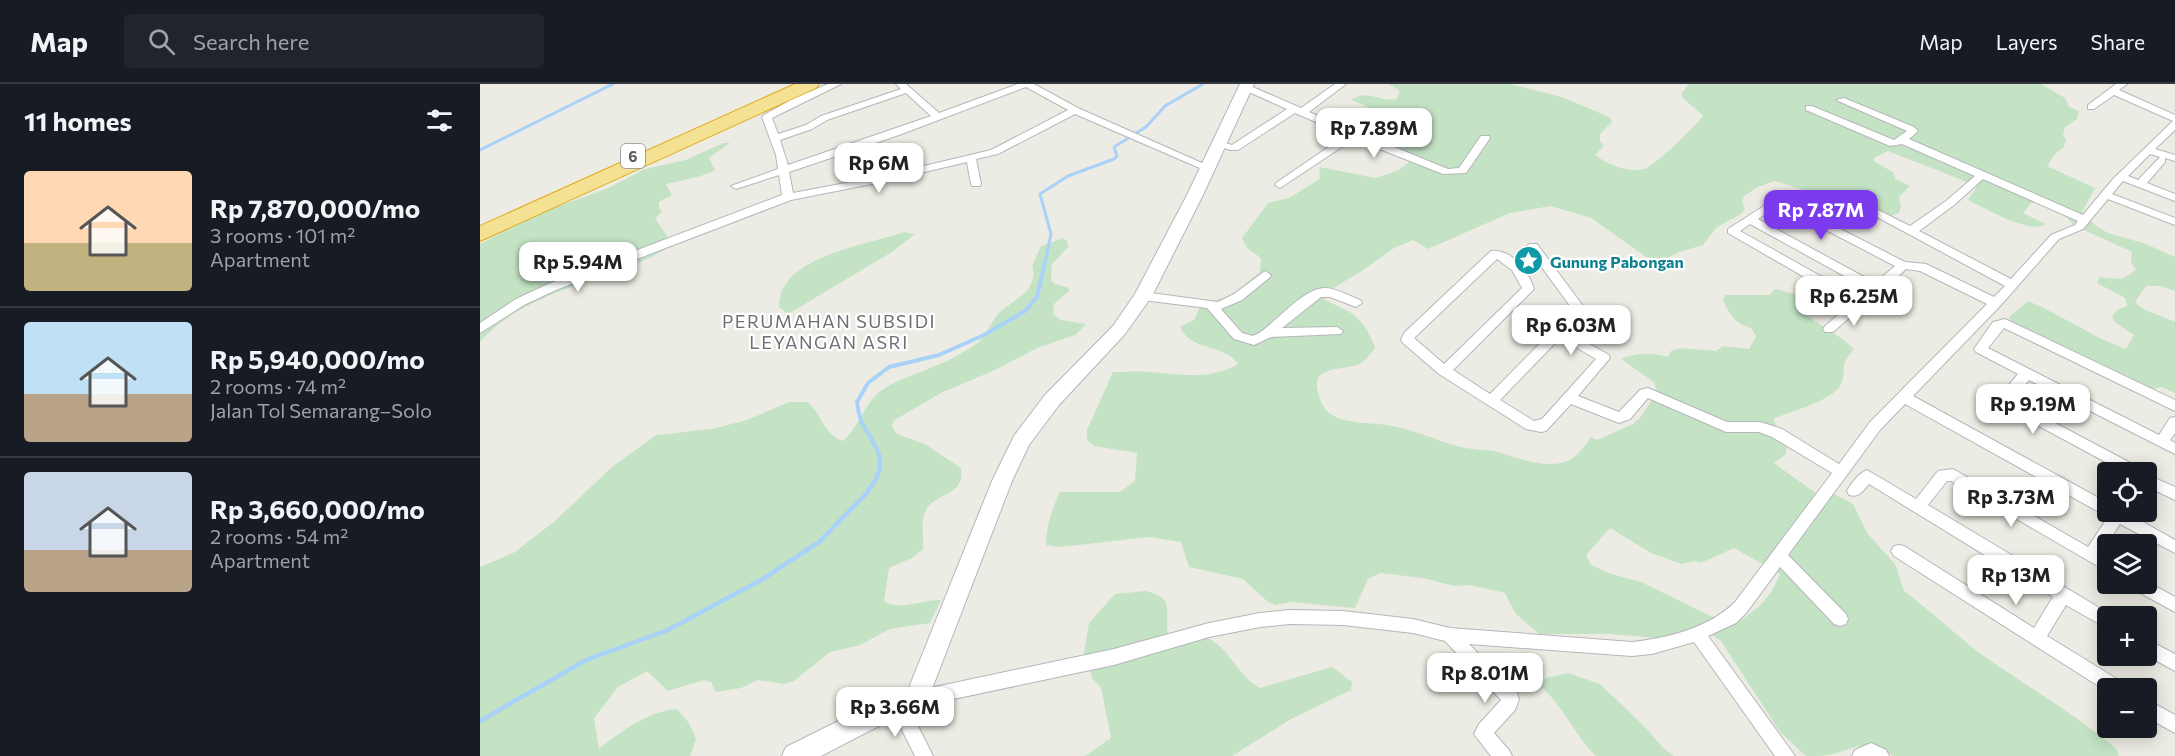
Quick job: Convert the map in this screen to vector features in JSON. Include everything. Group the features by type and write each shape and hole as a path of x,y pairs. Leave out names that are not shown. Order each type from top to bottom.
{"highway":[{"name":"6","path":"480,218 767,84"},
{"name":"6","path":"480,228 786,84"},
{"path":"480,234 810,84"}],"street":[{"path":"788,197 775,138 767,117 836,84"},
{"path":"736,186 1027,84 1075,110 1206,167"},
{"path":"1218,144 1234,148 1341,84"},
{"path":"2091,107 2122,84"},
{"path":"924,756 907,702 1021,441 1052,400 1119,330 1143,296 1195,195 1246,85 1353,135 1451,173 1462,171 1485,138"},
{"path":"775,138 809,127 824,118 903,87 937,117"},
{"path":"2113,92 2175,119"},
{"path":"1809,108 1893,144 1902,140 1912,129 1841,100"},
{"path":"480,329 520,302 552,287 788,197 882,179 971,158 1002,148 1075,110"},
{"path":"795,756 817,751 907,702 1114,657 1209,630 1260,620 1290,617 1343,618 1413,626 1450,635 1632,649 1652,647 1697,634 1730,618 1741,607 1864,438 1996,303 2055,237 2079,227 2122,177 2175,124"},
{"path":"1280,185 1353,135"},
{"path":"1902,140 2086,220"},
{"path":"2149,150 2175,158"},
{"path":"971,158 976,184"},
{"path":"2140,184 2162,160"},
{"path":"1911,231 1950,203 1982,175"},
{"path":"2122,177 2175,198"},
{"path":"2106,195 2175,222"},
{"path":"1859,303 1731,232 1778,200 1903,266 1922,267 1996,303"},
{"path":"1858,204 2013,285"},
{"path":"1750,219 1878,289"},
{"path":"1491,401 1580,309 1533,247"},
{"path":"1444,371 1528,289 1527,283 1500,254 1491,256 1407,337 1408,341 1444,371 1531,425 1541,427 1570,398 1604,358 1558,331"},
{"path":"1829,328 1903,266"},
{"path":"1143,296 1212,307 1226,305 1265,275"},
{"path":"1212,307 1243,340 1254,341 1272,333 1303,302 1319,292 1330,293 1356,303"},
{"path":"2175,406 2005,323 2000,323 1980,349 2175,449"},
{"path":"1272,333 1336,331"},
{"path":"2027,373 2003,401 2116,462"},
{"path":"1570,398 1619,418 1625,415 1645,393 1648,393 1726,427 1760,428 1777,433 1841,472"},
{"path":"1904,397 2097,503"},
{"path":"2162,442 2175,422"},
{"path":"1918,507 1943,475 1953,475 2097,560"},
{"path":"1854,491 1867,476 2097,615"},
{"path":"2157,485 2175,494"},
{"path":"2090,556 2109,522"},
{"path":"2131,522 2175,547"},
{"path":"1899,551 2100,678"},
{"path":"1778,555 1840,619"},
{"path":"2156,594 2175,605"},
{"path":"2037,638 2063,595"},
{"path":"1697,634 1786,756"},
{"path":"1450,635 1511,699 1483,734 1503,756"},
{"path":"2157,652 2175,663"},
{"path":"2157,714 2175,725"},
{"path":"1861,756 1871,752 1880,756"}],"green space":[{"path":"1389,84 1510,84 1562,97 1609,117 1612,122 1600,134 1600,141 1604,146 1595,155 1618,167 1638,170 1649,167 1703,116 1682,97 1682,93 1689,84 2041,84 2065,98 2069,107 2079,111 2077,119 2065,127 2064,147 2055,154 2047,166 2095,188 2082,212 2096,226 2108,233 2146,244 2175,257 2175,291 2160,286 2146,286 2135,302 2143,309 2175,322 2175,393 2162,387 2150,390 2010,321 2009,317 2028,301 2126,349 2134,335 2115,322 2112,317 2117,310 2127,306 2125,298 2097,283 2100,277 2122,279 2136,270 2131,262 2132,252 2075,226 2062,213 2041,203 2031,203 2023,213 2045,224 2029,226 2007,219 1968,200 1976,188 1973,185 1888,151 1874,158 1874,161 1894,173 1895,179 1910,186 1899,197 1901,207 1899,213 1879,220 1860,214 1820,195 1775,181 1758,187 1744,196 1742,202 1745,208 1742,213 1716,228 1703,245 1679,252 1656,264 1591,218 1551,206 1510,213 1428,249 1413,240 1394,248 1365,269 1320,296 1357,318 1367,330 1375,348 1359,364 1320,375 1317,388 1321,402 1327,411 1343,420 1400,428 1462,447 1498,452 1537,463 1561,463 1574,457 1591,437 1597,440 1633,424 1640,418 1657,392 1654,382 1621,359 1644,354 1668,357 1671,351 1681,348 1716,351 1723,346 1749,349 1756,336 1751,328 1741,324 1731,314 1723,301 1725,295 1770,295 1775,289 1802,296 1795,303 1798,310 1854,349 1844,364 1843,378 1837,390 1811,405 1773,419 1786,444 1786,454 1774,463 1817,494 1836,495 1853,504 1868,534 1895,564 1904,591 1979,653 2075,717 2097,734 2097,738 2103,738 2116,748 2119,756 1893,756 1875,747 1861,746 1830,755 1806,756 1780,732 1721,641 1700,627 1657,638 1609,634 1539,634 1515,613 1505,593 1470,585 1454,586 1423,578 1380,573 1368,579 1355,608 1291,602 1276,605 1268,602 1243,579 1189,567 1181,542 1149,537 1060,547 1046,545 1050,518 1060,492 1120,492 1135,481 1137,453 1094,446 1087,440 1087,430 1113,372 1206,375 1238,364 1225,353 1191,340 1180,327 1195,319 1200,306 1231,295 1260,272 1261,258 1247,248 1242,238 1268,203 1289,198 1320,179 1319,167 1376,178 1399,170 1415,157 1396,145 1409,135 1406,130 1383,114 1351,100 1364,95 1396,99 1400,91","holes":["1610,528 1651,553 1681,564 1694,561 1701,563 1734,548 1780,574 1761,605 1731,626 1641,582 1611,574 1591,565 1586,555"]},
{"path":"723,143 730,143 709,158 715,170 666,184 672,195 659,202 662,212 655,218 673,245 624,269 572,287 523,308 500,323 480,342 480,244 540,213 606,189 645,169 686,160"},
{"path":"904,232 915,234 892,252 788,314 779,307 783,290 793,276 809,264 848,248"},
{"path":"1063,238 1067,241 1068,247 1052,264 1051,280 1055,284 1069,288 1069,291 1054,304 1053,314 1061,320 1086,324 1075,335 1037,348 995,370 941,393 893,421 892,426 897,434 925,444 961,468 958,485 954,490 934,501 924,515 923,549 912,558 889,568 884,601 904,605 941,600 930,623 890,629 860,645 830,652 794,681 785,684 758,680 741,688 716,692 711,682 704,680 668,691 647,671 618,687 594,718 599,749 626,729 646,718 677,709 689,723 696,739 690,756 480,756 480,567 515,552 555,521 612,467 656,435 712,429 747,420 789,402 808,402 831,434 843,441 878,393 905,378 956,357 979,341 998,314 1029,287 1033,274 1032,266 1041,246"},
{"path":"1145,591 1162,597 1165,601 1168,634 1197,635 1214,642 1252,683 1260,688 1332,667 1352,682 1351,690 1291,719 1232,756 1085,756 1111,738 1101,688 1092,678 1084,653 1089,623 1115,594"},
{"path":"1568,673 1600,684 1645,727 1664,749 1674,756 1596,756 1581,739 1556,702 1540,686 1546,678"}],"waterway":[{"path":"480,150 613,84"},
{"path":"1045,263 1051,234 1040,194 1068,176 1114,159 1117,156 1114,147 1146,127 1165,106 1203,84"},
{"path":"873,484 878,475 880,459 875,444 861,421 857,402 868,383 889,367 939,355 984,335 1025,311 1037,297 1045,262"},
{"path":"480,721 586,660 668,630 761,580 819,542 866,494 874,482"}],"place":[{"name":"Gunung Pabongan","path":"1529,261"}],"district":[{"name":"PERUMAHAN SUBSIDI LEYANGAN ASRI","path":"829,331"}]}
